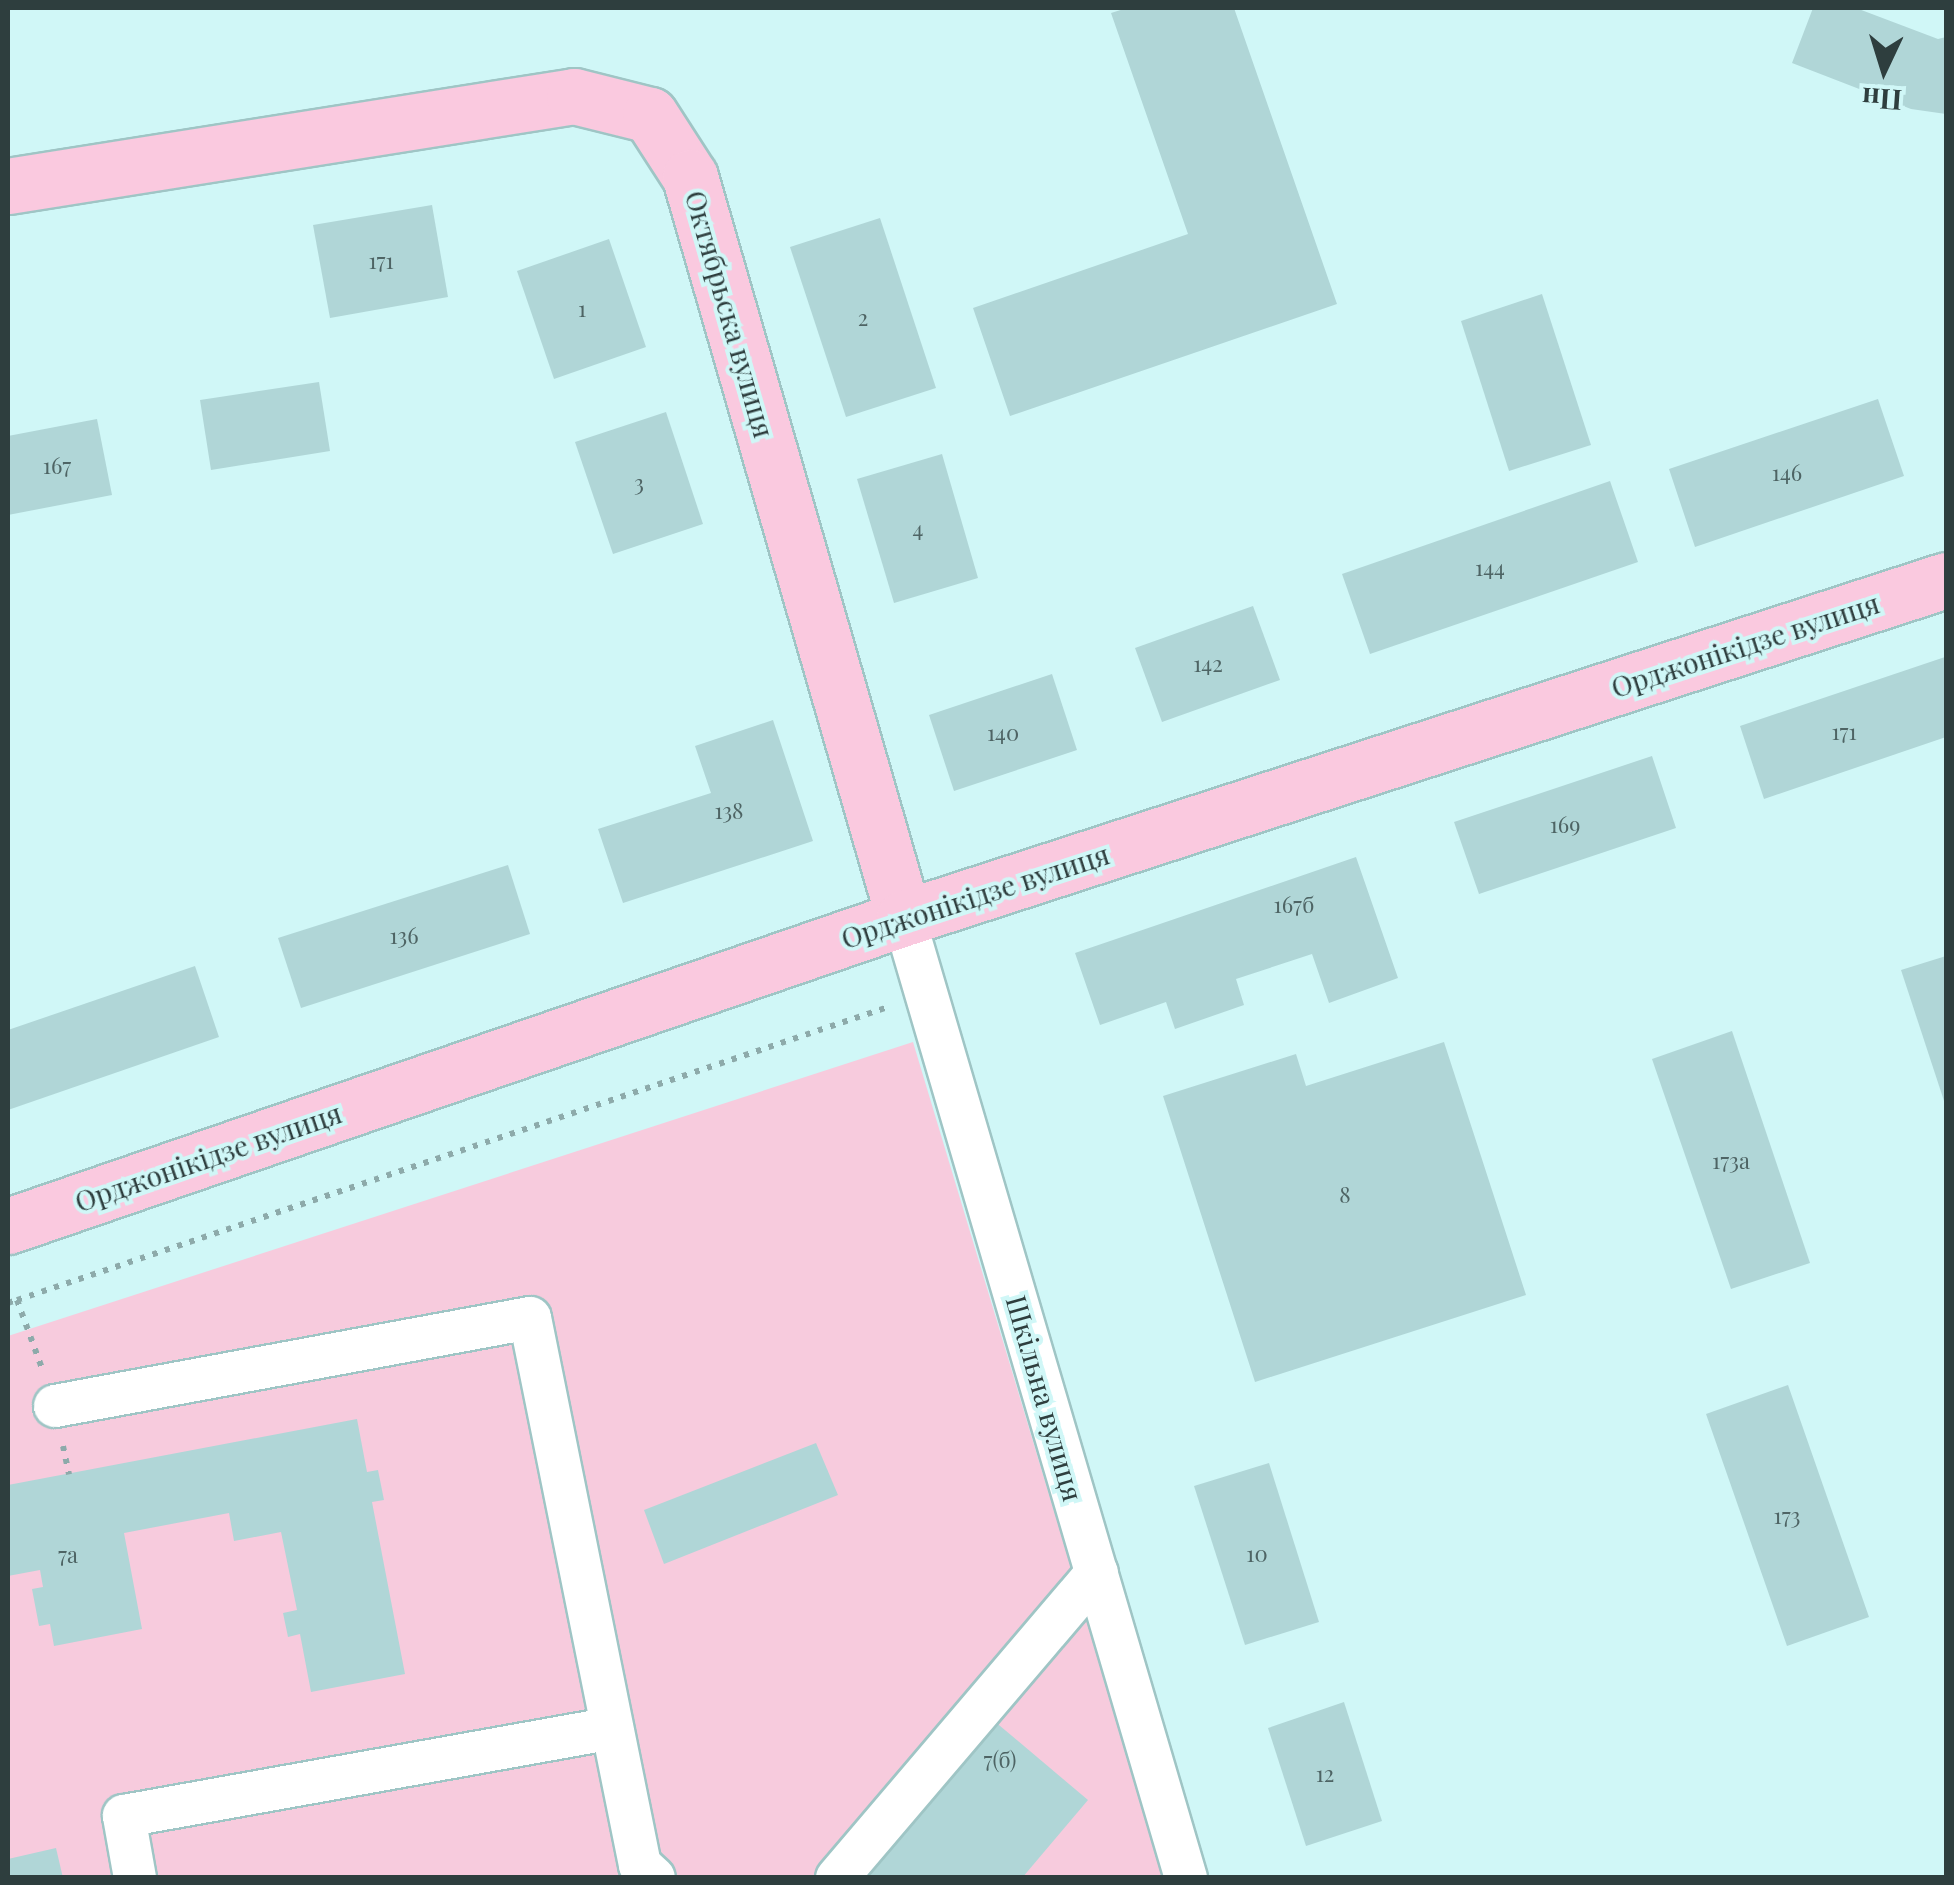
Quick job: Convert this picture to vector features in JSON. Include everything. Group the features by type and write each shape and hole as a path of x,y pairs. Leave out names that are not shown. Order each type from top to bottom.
{"main road":[{"name":"Октябрьска вулиця","path":"8,186 574,96 650,116 690,177 904,918"},
{"name":"Орджонікідзе вулиця","path":"8,1226 904,918 1946,580"}],"street":[{"name":"Шкільна вулиця","path":"904,918 1186,1878"},
{"path":"55,1406 530,1318 640,1865 654,1878"},
{"path":"837,1878 1097,1573"},
{"path":"136,1878 124,1816 612,1728"}],"path":[{"path":"18,1300 926,994"}],"shaded area":[{"path":"913,1042 1164,1877 8,1877 8,1336"}],"building":[{"path":"1127,8 1234,8 1337,304 1010,416 973,308 1188,234 1111,13"},
{"path":"1813,8 1856,8 1938,39 1946,37 1946,114 1911,109 1792,63"},
{"path":"432,205 448,297 330,318 313,225"},
{"path":"880,218 936,388 846,417 790,247"},
{"path":"609,239 646,347 554,379 517,271"},
{"path":"1542,294 1591,445 1509,471 1461,321"},
{"path":"319,382 330,451 211,470 200,400"},
{"path":"1878,399 1904,476 1695,547 1669,469"},
{"path":"666,412 703,524 613,554 575,442"},
{"path":"97,419 112,495 8,515 8,436"},
{"path":"942,454 978,578 894,603 857,479"},
{"path":"1610,481 1638,562 1370,654 1342,574"},
{"path":"1253,606 1280,680 1162,722 1135,648"},
{"path":"1945,657 1946,737 1764,799 1740,726"},
{"path":"1052,674 1077,750 954,791 929,715"},
{"path":"773,720 813,841 623,903 598,829 711,793 695,746"},
{"path":"1652,756 1676,828 1479,894 1454,822"},
{"path":"1356,857 1398,978 1329,1003 1312,954 1236,979 1244,1005 1175,1029 1166,1002 1100,1025 1075,953"},
{"path":"508,865 530,934 301,1008 278,938"},
{"path":"1946,956 1946,1107 1901,970"},
{"path":"195,966 219,1037 8,1110 8,1030"},
{"path":"1732,1031 1810,1263 1731,1289 1652,1059"},
{"path":"1444,1042 1526,1295 1255,1382 1163,1096 1296,1054 1306,1086"},
{"path":"1788,1385 1869,1617 1787,1646 1706,1414"},
{"path":"357,1419 367,1472 378,1470 384,1500 372,1502 405,1674 311,1692 300,1634 288,1637 283,1613 297,1610 281,1532 234,1541 229,1513 124,1533 142,1629 54,1646 50,1624 39,1626 32,1589 43,1587 40,1570 8,1576 8,1485"},
{"path":"816,1443 838,1495 664,1564 644,1510"},
{"path":"1269,1463 1319,1622 1245,1645 1194,1486"},
{"path":"1344,1702 1382,1821 1306,1846 1268,1728"},
{"path":"993,1720 1088,1800 1022,1878 860,1878"},
{"path":"56,1848 63,1878 8,1878 8,1859"}]}
